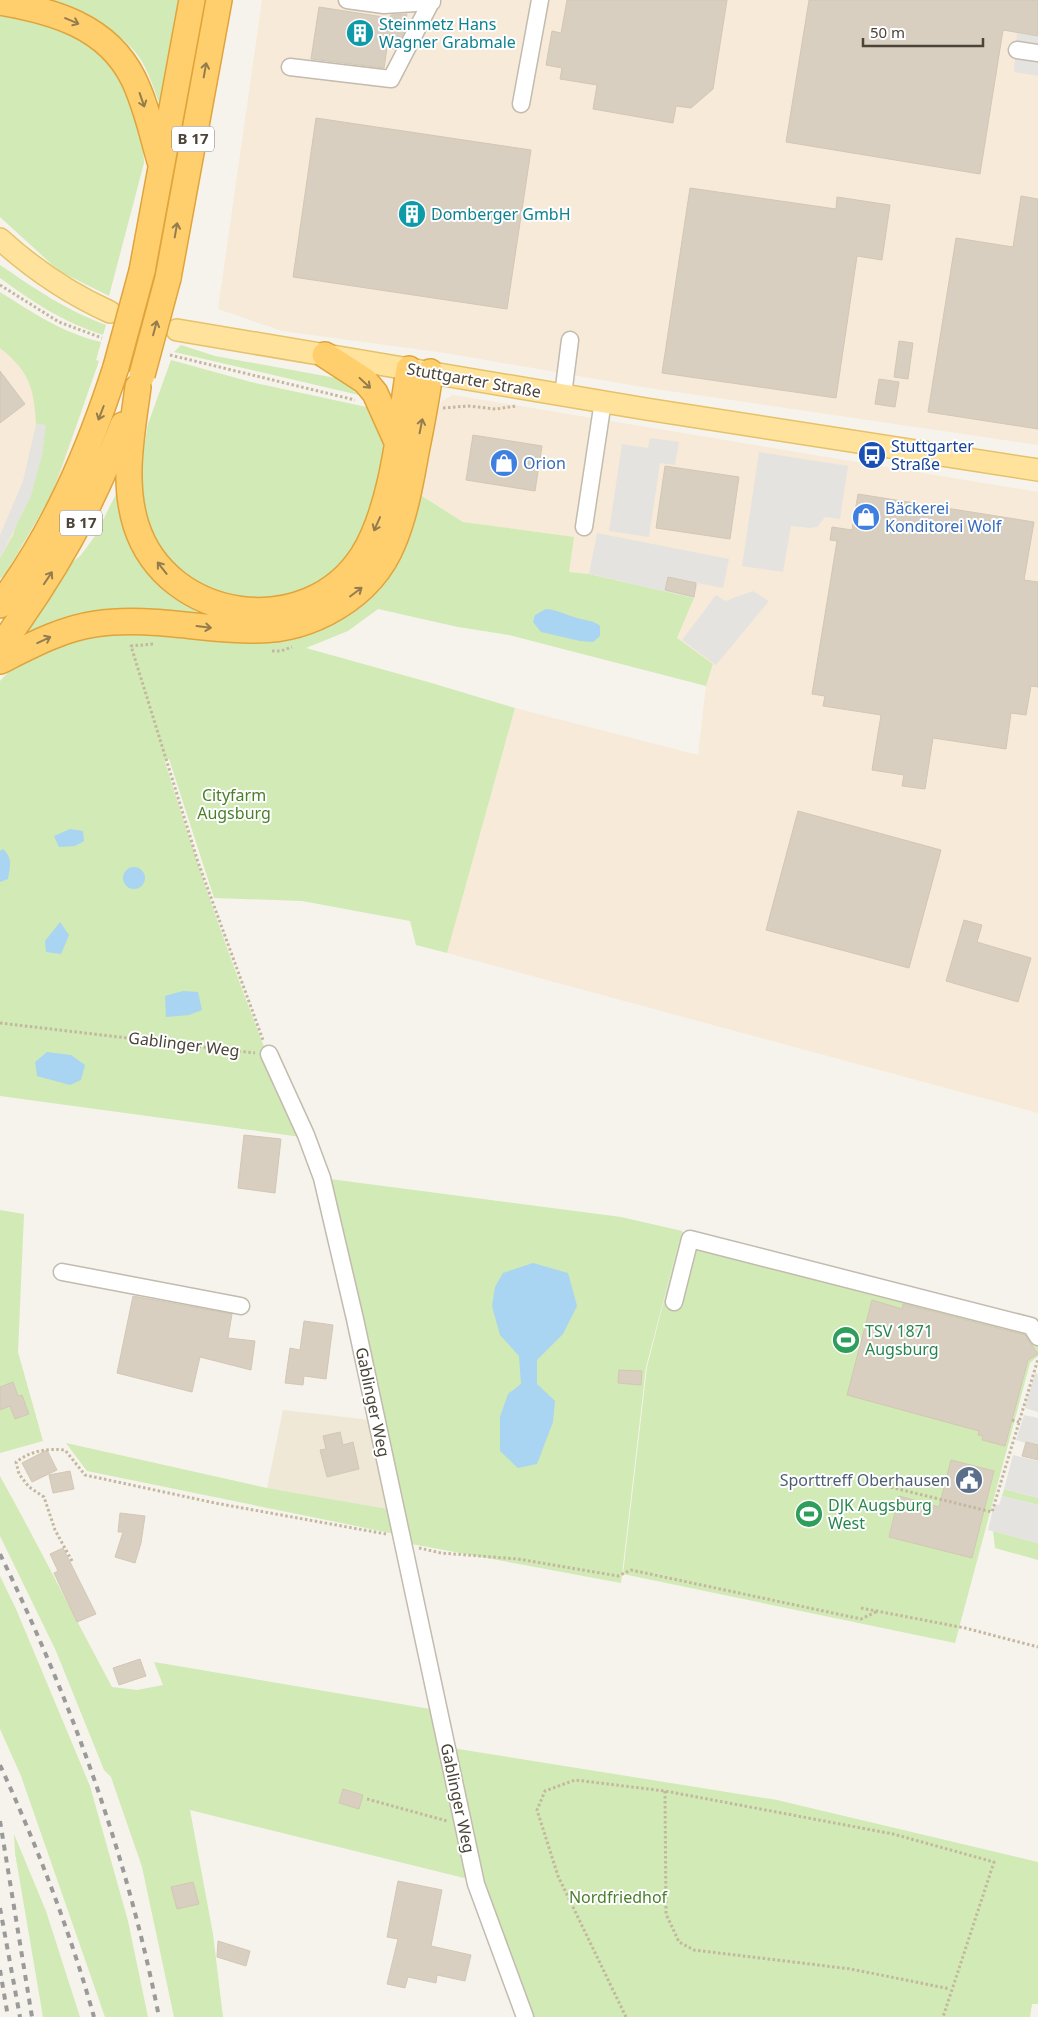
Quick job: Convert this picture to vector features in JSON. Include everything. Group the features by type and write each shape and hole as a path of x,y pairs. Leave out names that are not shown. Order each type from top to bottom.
{"highway":[{"name":"B 17","path":"0,605 34,554 61,507 99,419 116,367 142,271 192,0"},
{"name":"B 17","path":"0,647 56,566 83,518 105,471 140,381 168,278 218,0"},
{"path":"0,2 56,14 80,24 100,38 119,57 133,77 141,97 162,166"},
{"path":"325,354 365,382 375,393 396,442"},
{"path":"140,381 129,456 130,495 136,526 148,550 168,576 192,593 219,605 250,611 284,610 315,598 346,575 363,555 380,517 396,442 420,371"},
{"path":"0,661 53,636 94,624 136,621 215,628 277,630 306,623 335,608 362,588 380,567 393,544 410,483 420,371"}],"main road":[{"path":"0,239 29,265 76,297 110,312"},
{"name":"Stuttgarter Straße","path":"177,330 563,395 1038,470"}],"lane":[{"path":"347,0 384,5 432,1"},
{"path":"521,104 540,0"},
{"path":"290,66 391,79 432,1"},
{"path":"1017,50 1038,53"},
{"path":"563,395 570,340"},
{"path":"584,527 604,401"},
{"name":"Gablinger Weg","path":"269,1054 306,1135 322,1178 356,1319 476,1884 525,2017"},
{"path":"674,1302 690,1239 1031,1326 1038,1338"},
{"path":"62,1272 241,1306"}],"path":[{"path":"0,285 59,322 102,338"},
{"path":"170,355 363,402"},
{"path":"435,409 468,406 506,409 524,403"},
{"path":"131,646 198,862 269,1054"},
{"name":"Gablinger Weg","path":"0,1023 269,1054"},
{"path":"886,1486 992,1512 1003,1471 1018,1432 1027,1391 1038,1360"},
{"path":"1027,1391 1033,1392"},
{"path":"1012,1420 1019,1422"},
{"path":"72,1561 56,1530 44,1497 29,1487 19,1474 16,1462 28,1453 54,1449 65,1450 85,1475 402,1540 441,1554 518,1559 618,1576 631,1570 861,1619 878,1611"},
{"path":"1003,1471 1010,1473"},
{"path":"861,1608 965,1628 1038,1648"},
{"path":"626,2017 558,1876 537,1810 545,1791 575,1780 665,1791 894,1834 994,1862 950,1989 943,2017"},
{"path":"665,1791 666,1914 678,1942 694,1950 852,1969 950,1989"},
{"path":"367,1799 465,1826"}],"shaded area":[{"path":"262,0 1038,0 1038,445 642,387 445,353 282,331 218,309"},
{"path":"1017,33 1038,36 1038,76 1014,72"},
{"path":"0,292 57,328 77,337 101,342 96,360 99,361 60,475 31,531 6,573 0,579"},
{"path":"453,395 1038,492 1038,1113 447,953 515,708 698,755 706,686 713,665 677,638 694,598 589,574 568,572 573,537 463,522 420,494 436,414 442,401"},
{"path":"36,424 46,425 42,455 31,496 0,558 0,535 23,481"},
{"path":"650,438 679,442 675,465 660,463 649,537 609,531 622,444 648,448"},
{"path":"759,452 848,466 840,519 825,517 817,527 810,528 791,526 783,572 742,566"},
{"path":"597,533 729,559 723,588 698,583 694,598 589,574"},
{"path":"753,591 769,601 716,665 682,640 716,595 725,601"},
{"path":"1035,1373 1038,1374 1038,1412 1025,1408"},
{"path":"283,1410 371,1420 394,1510 267,1488"},
{"path":"1024,1415 1038,1418 1038,1457 1022,1456 1026,1443 1016,1440"},
{"path":"1013,1455 1038,1461 1038,1498 1004,1489"},
{"path":"1002,1496 1038,1505 1038,1543 988,1530 994,1504 999,1505"}],"green space":[{"path":"33,0 184,0 161,107 143,63 129,45 118,35 105,26 77,13"},
{"path":"0,14 59,26 101,54 120,75 142,128 144,163 109,296 59,271 0,217"},
{"path":"0,265 64,306 106,325 103,335 62,318 24,295 0,278"},
{"path":"0,292 36,315 61,328 101,342 96,360 99,361 52,494 6,573 0,579 0,558 13,535 45,425 36,424 34,400 24,372 0,348"},
{"path":"181,345 215,356 336,378 351,384 363,396 174,352"},
{"path":"171,360 251,382 376,409 384,432 385,457 362,543 326,583 289,600 230,598 189,578 165,556 147,522 141,495 141,464 148,424"},
{"path":"121,484 130,530 217,612 360,578 206,618 16,645 68,566 81,555 95,536"},
{"name":"Cityfarm Augsburg","path":"419,494 463,522 574,537 569,572 589,574 694,598 677,638 713,664 706,686 509,635 458,627 378,609 348,631 306,648 515,708 447,953 416,945 410,921 302,901 214,898 169,759 164,759 228,950 263,1044 301,1137 0,1096 0,681 10,670 42,649 100,630 276,638"},
{"path":"322,1178 621,1217 682,1231 1038,1324 1038,1356 1030,1363 955,1643 623,1574 647,1367 681,1234 646,1367 621,1583 406,1543"},
{"path":"0,1210 24,1214 18,1352 43,1441 0,1453"},
{"path":"66,1443 267,1488 394,1510 400,1535 87,1471"},
{"path":"0,1476 112,1687 137,1690 163,1685 154,1662 436,1710 472,1880 190,1810 213,1934 223,2017 174,2017 142,1867 111,1777 104,1770 56,1651 0,1536"},
{"path":"1004,1489 1038,1498 1038,1505 1002,1496"},
{"path":"993,1531 1038,1543 1038,1560 995,1548"},
{"path":"0,1576 16,1609 90,1786 128,1921 148,2017 105,2017 21,1776 0,1729"},
{"name":"Nordfriedhof","path":"452,1748 777,1800 1038,1862 1038,2004 1032,2004 1030,2017 534,2017 482,1884"},
{"path":"14,1834 46,1911 80,2017 43,2017 15,1853"}],"water":[{"path":"546,609 595,623 600,626 600,636 593,642 541,632 533,622 535,615"},
{"path":"70,829 83,831 84,841 75,846 59,847 54,836"},
{"path":"3,849 10,859 10,867 8,879 0,882 0,851"},
{"path":"134,867 144,874 145,878 138,888 134,889 124,882 123,878 130,868"},
{"path":"60,922 69,935 61,954 46,952 45,941"},
{"path":"183,991 198,992 202,1010 189,1015 166,1017 165,996"},
{"path":"47,1052 71,1055 85,1065 81,1080 70,1085 37,1076 35,1062"},
{"path":"533,1263 568,1273 577,1306 563,1334 537,1360 537,1384 555,1401 553,1422 537,1464 518,1468 500,1451 500,1417 508,1394 521,1384 519,1356 500,1335 492,1306 495,1287 503,1273"}],"building":[{"path":"567,0 727,0 713,89 691,108 676,106 673,123 593,109 597,85 560,79 562,68 546,65 552,31 561,33"},
{"path":"809,0 1038,0 1038,36 1003,30 980,174 786,142"},
{"name":"Steinmetz Hans Wagner Grabmale","path":"319,7 390,18 391,15 407,14 404,32 395,49 387,48 384,68 311,59"},
{"name":"Domberger GmbH","path":"316,118 531,150 507,309 293,277"},
{"path":"690,188 836,209 837,197 890,205 882,260 857,256 836,398 662,373"},
{"path":"1021,196 1038,199 1038,429 928,412 956,238 1013,247"},
{"path":"899,341 913,343 908,379 894,377"},
{"path":"0,371 25,404 0,423"},
{"path":"879,379 899,382 895,407 875,404"},
{"name":"Orion","path":"473,435 542,446 535,491 466,480"},
{"path":"665,466 739,477 730,539 656,528"},
{"path":"858,494 1034,522 1024,580 1038,582 1038,687 1031,686 1026,715 1011,713 1006,749 933,738 925,789 902,786 904,775 872,770 881,715 823,706 825,696 812,694 837,541 830,540 832,527 852,530"},
{"path":"668,577 696,583 694,597 665,590"},
{"path":"798,811 941,850 909,968 766,930"},
{"path":"964,920 982,925 977,942 1031,958 1018,1002 946,981"},
{"path":"244,1135 281,1139 275,1193 238,1188"},
{"path":"133,1296 232,1314 228,1338 255,1341 251,1370 200,1357 192,1392 117,1373"},
{"path":"872,1300 902,1309 903,1304 1025,1335 1038,1354 1028,1360 1005,1446 982,1440 983,1436 978,1435 979,1431 847,1395"},
{"path":"304,1321 333,1325 326,1379 304,1376 303,1385 285,1383 290,1348 300,1350"},
{"path":"619,1370 642,1371 641,1385 618,1383"},
{"path":"13,1382 18,1396 22,1395 29,1414 15,1419 10,1406 0,1410 0,1387"},
{"path":"340,1432 343,1445 353,1442 359,1469 327,1477 320,1450 326,1449 323,1436"},
{"path":"1026,1442 1038,1445 1038,1460 1022,1456"},
{"path":"47,1450 57,1470 32,1482 22,1463"},
{"path":"951,1460 994,1471 972,1558 889,1537 899,1496 939,1507"},
{"path":"70,1471 74,1489 53,1493 49,1475"},
{"path":"120,1513 145,1516 141,1543 135,1563 115,1557 123,1532 118,1532"},
{"path":"63,1548 96,1614 77,1622 54,1573 58,1571 50,1554"},
{"path":"140,1659 146,1676 119,1685 113,1668"},
{"path":"343,1789 363,1795 359,1809 339,1803"},
{"path":"398,1881 442,1890 431,1946 471,1955 465,1981 437,1975 436,1983 408,1977 405,1988 387,1984 398,1939 387,1937"},
{"path":"193,1882 199,1904 177,1909 171,1887"},
{"path":"218,1941 250,1951 246,1966 217,1957"}],"railway":[{"path":"0,1554 51,1666 74,1723 114,1838 131,1897 159,2017"},
{"path":"0,1765 52,1889 94,2017"},
{"path":"0,1821 32,2017"},
{"path":"0,1908 20,2017"},
{"path":"0,1970 8,2017"}],"place":[{"name":"Steinmetz Hans Wagner Grabmale","path":"360,33"},
{"name":"Domberger GmbH","path":"412,214"},
{"name":"Stuttgarter Straße","path":"872,455"},
{"name":"Orion","path":"504,463"},
{"name":"Bäckerei Konditorei Wolf","path":"866,517"},
{"name":"TSV 1871 Augsburg","path":"846,1340"},
{"name":"Sporttreff Oberhausen","path":"969,1480"},
{"name":"DJK Augsburg West","path":"809,1514"}]}
